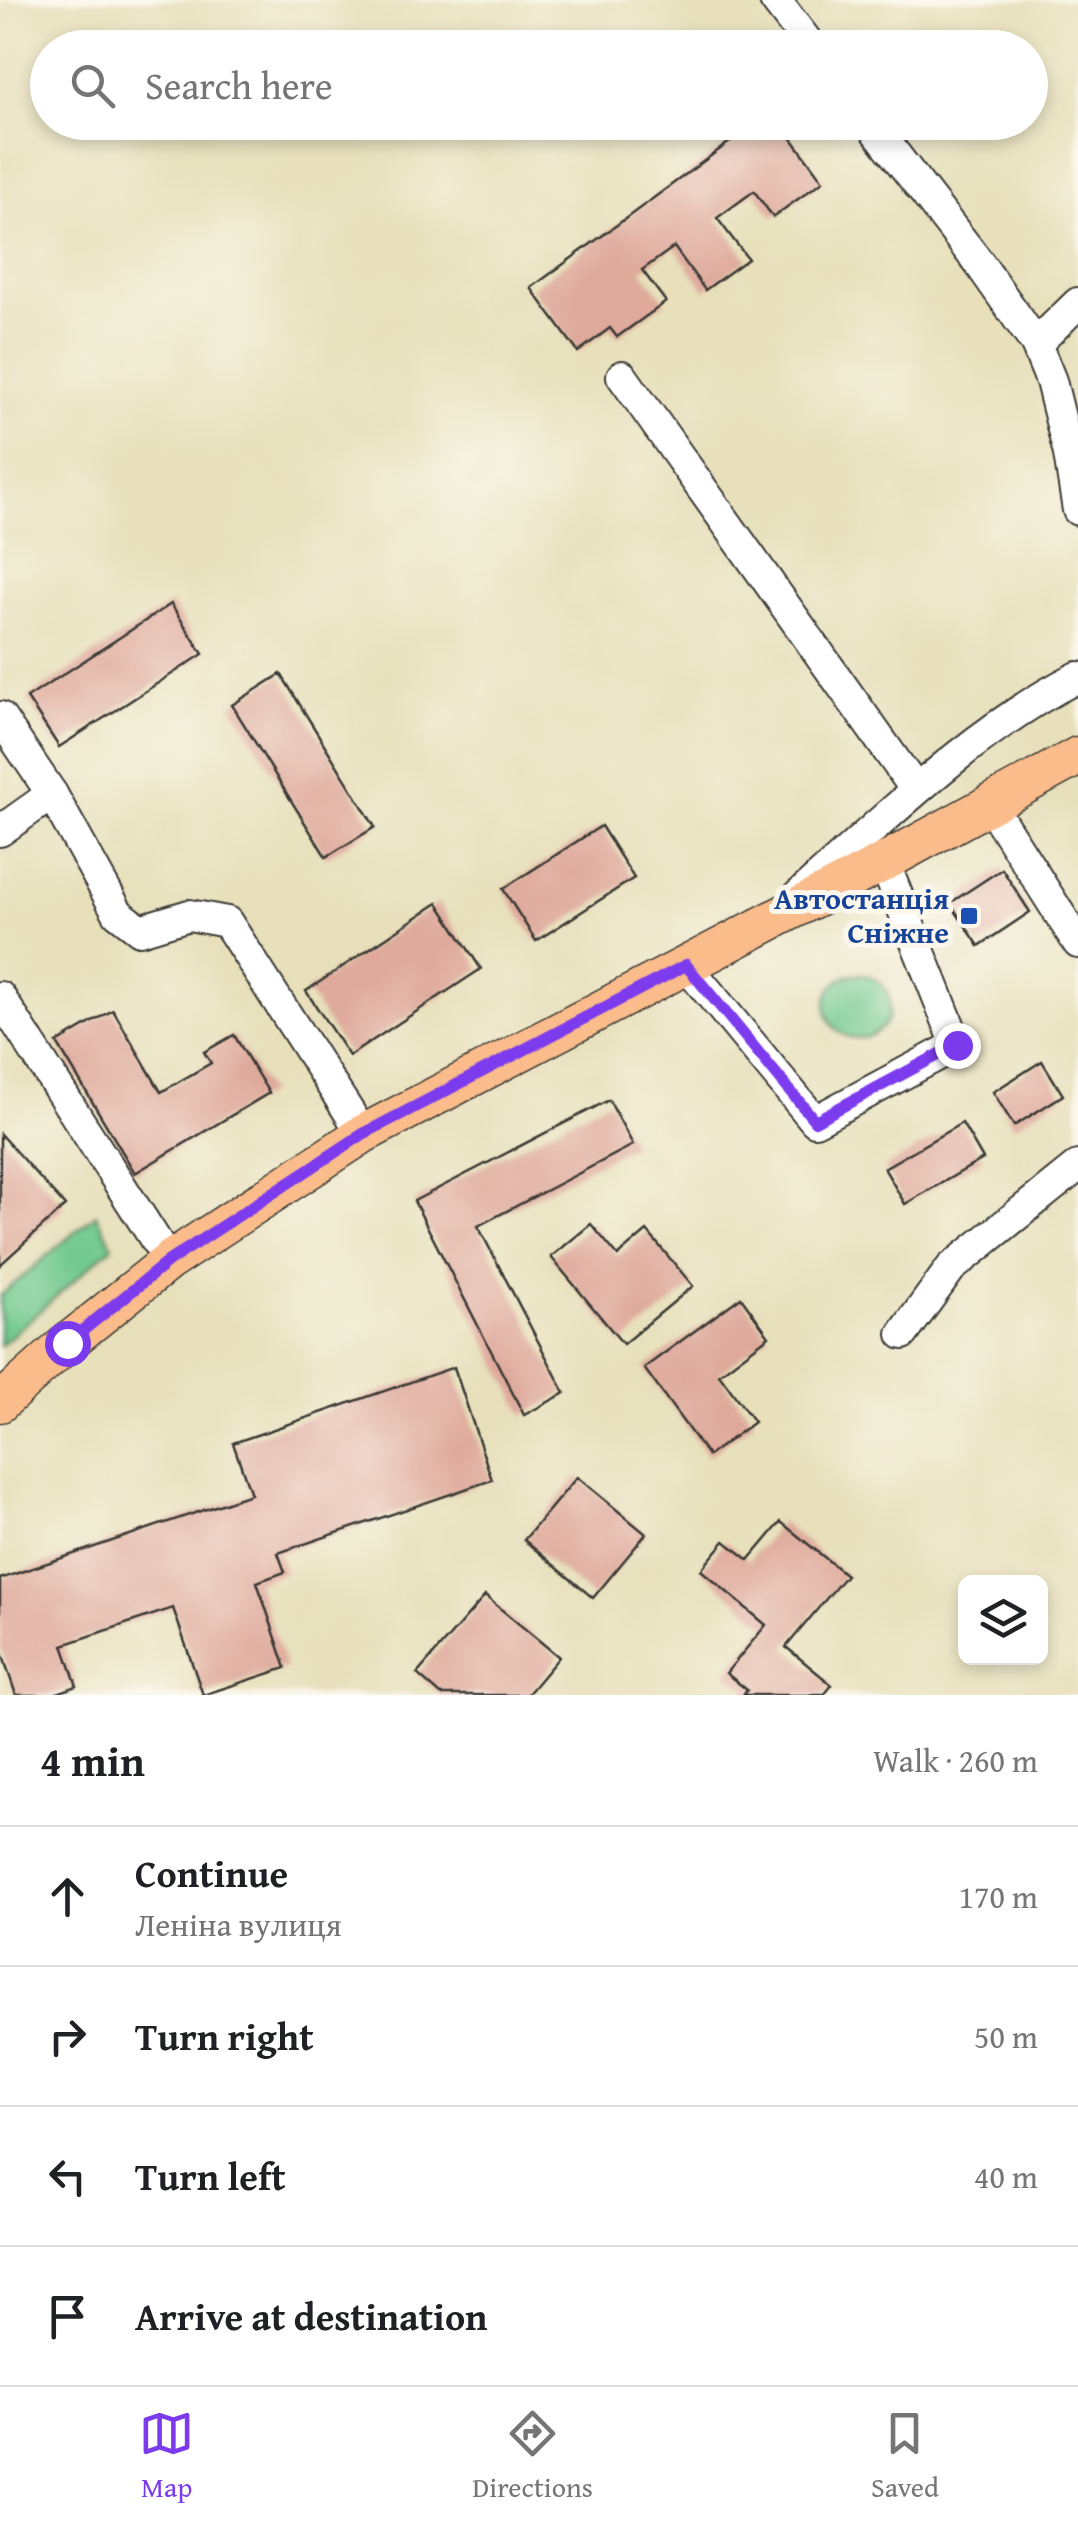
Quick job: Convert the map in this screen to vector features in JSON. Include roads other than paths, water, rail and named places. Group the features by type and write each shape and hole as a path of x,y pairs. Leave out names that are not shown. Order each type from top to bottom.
{"main road":[{"path":"0,1403 169,1261 363,1134 884,862 1078,756"}],"street":[{"path":"775,0 798,30"},
{"path":"884,140 1036,344 1050,380 1078,510"},
{"path":"1036,344 1078,302"},
{"path":"622,376 916,790"},
{"path":"772,919 916,790 1015,716 1078,677"},
{"path":"0,717 52,794 118,914 140,930 189,915 227,922 363,1134"},
{"path":"0,831 52,794"},
{"path":"989,803 1078,943"},
{"path":"686,965 815,1121 957,1045 884,862"},
{"path":"0,997 169,1261"},
{"path":"903,1334 950,1268 1078,1166"}],"place":[{"name":"Автостанція Сніжне","path":"969,916"}]}
